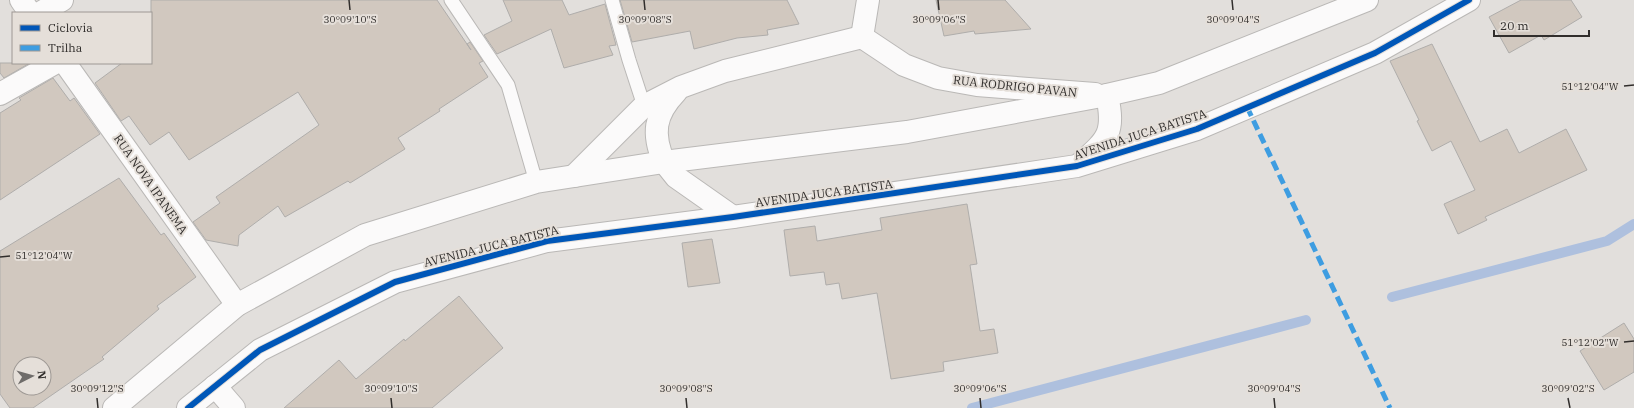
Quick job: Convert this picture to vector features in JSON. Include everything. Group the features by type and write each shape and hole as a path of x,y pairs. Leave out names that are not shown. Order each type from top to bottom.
{"main road":[{"path":"21,0 29,12"},
{"path":"42,12 62,0"},
{"path":"574,176 644,106 680,87 725,71 862,37 868,0"},
{"path":"114,408 237,305 365,235 536,182 664,162 907,132 1107,95 1159,83 1367,0"},
{"name":"AVENIDA JUCA BATISTA","path":"188,408 260,350 395,282 547,240 733,217 1077,166 1197,129 1375,53 1469,0"},
{"name":"RUA RODRIGO PAVAN","path":"862,37 904,65 938,78 978,85 1107,95"},
{"path":"0,94 53,64"},
{"name":"RUA NOVA IPANEMA","path":"66,64 237,305"},
{"path":"680,87 668,100 659,114 656,132 658,148 664,162 676,177 733,217"},
{"path":"1077,166 1102,144 1109,130 1111,114 1107,95"},
{"path":"215,386 234,408"}],"lane":[{"path":"451,0 508,85 536,182"},
{"path":"612,0 644,106"}],"building":[{"path":"151,0 437,0 471,50 467,44 470,42 483,61 479,63 488,77 439,109 440,111 398,138 405,149 350,183 348,181 285,217 278,206 239,235 238,246 206,240 193,222 220,203 216,197 319,125 298,92 189,160 169,132 150,145 129,116 121,121 95,83 121,64 152,64"},
{"path":"503,0 562,0 569,15 605,4 616,45 609,46 613,55 564,68 551,29 497,54 484,35 512,21"},
{"path":"620,0 787,0 799,24 767,30 768,35 737,38 694,49 690,31 632,42"},
{"path":"936,0 1005,0 1031,29 975,34 974,31 944,36"},
{"path":"1521,0 1571,0 1582,17 1544,40 1541,35 1509,53 1489,17"},
{"path":"1432,44 1480,142 1507,129 1519,153 1566,129 1587,170 1485,217 1487,220 1458,234 1444,204 1475,190 1451,141 1432,151 1417,121 1419,120 1390,61"},
{"path":"0,63 28,64 4,78 0,73"},
{"path":"53,78 70,101 74,98 100,134 0,200 0,113 21,100 19,98"},
{"path":"119,178 161,235 164,233 196,277 157,306 159,309 102,357 104,359 52,395 52,356 12,356 12,396 50,396 33,408 10,408 0,394 0,251"},
{"path":"967,204 977,264 970,265 980,331 994,329 998,353 943,362 944,371 891,379 877,293 842,299 839,283 826,285 824,272 790,276 784,230 815,226 817,241 882,230 880,218"},
{"path":"712,239 720,283 688,287 682,243"},
{"path":"459,296 503,348 432,408 284,408 339,360 356,379"},
{"path":"1624,323 1634,339 1634,372 1604,390 1580,351"}],"waterway":[{"path":"1392,297 1607,241 1634,224"},
{"path":"972,408 1306,320"}],"marked path":[{"path":"1247,107 1390,408"}],"cycle path":[{"path":"188,408 260,350 395,282 547,241 733,217 1077,166 1197,129 1375,53 1469,0"}]}
